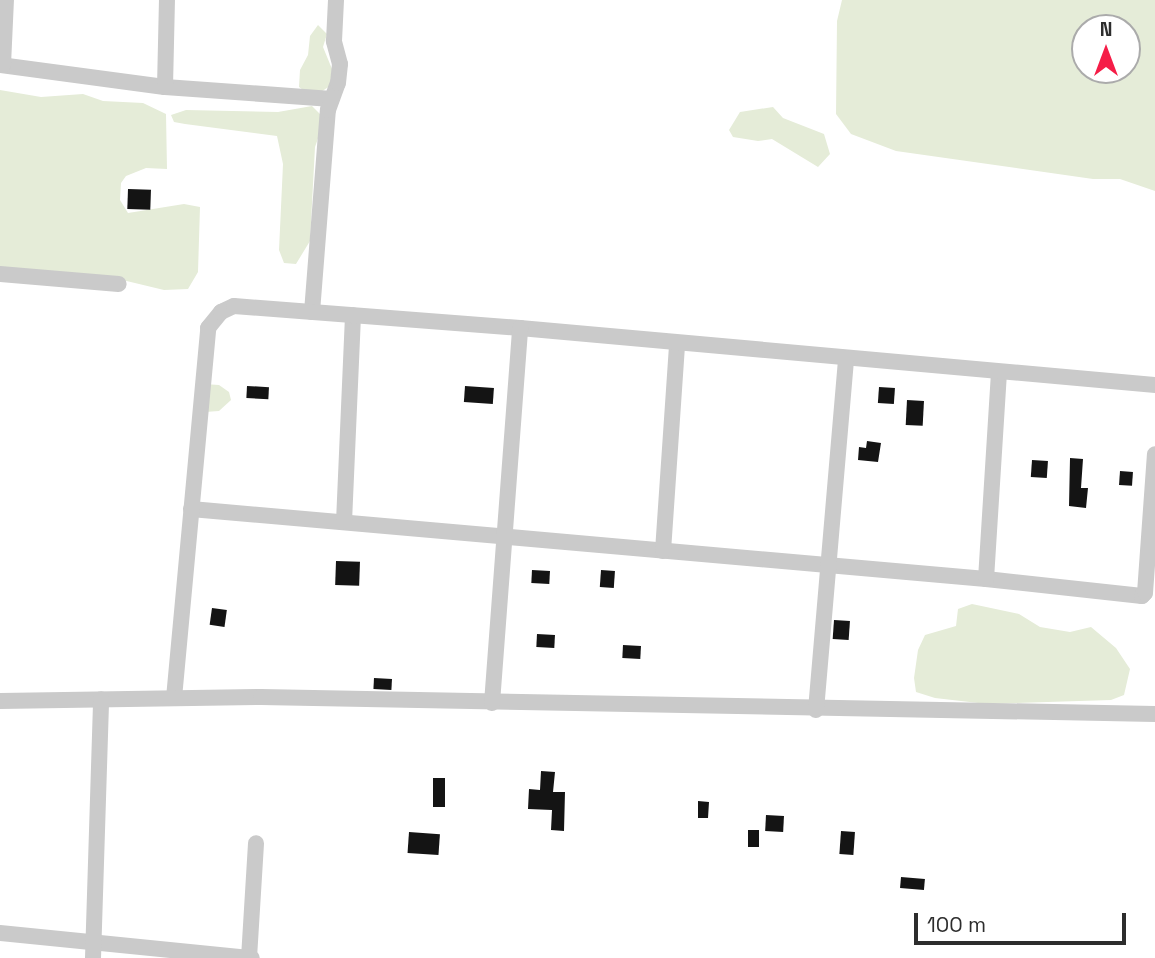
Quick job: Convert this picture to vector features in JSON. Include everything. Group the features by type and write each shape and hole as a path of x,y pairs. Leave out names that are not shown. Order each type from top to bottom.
{"street":[{"path":"6,0 1,65 165,88 331,99"},
{"path":"165,88 167,0"},
{"path":"313,312 331,99 338,83 340,64 334,41 337,0"},
{"path":"0,274 119,284"},
{"path":"174,698 208,328 213,319 234,306 520,328 1155,384"},
{"path":"344,523 353,315"},
{"path":"492,703 520,328"},
{"path":"663,551 677,343"},
{"path":"816,710 846,358"},
{"path":"986,579 999,372"},
{"path":"191,509 1144,595 1155,454"},
{"path":"0,701 174,698 1155,714"},
{"path":"93,950 101,699"},
{"path":"0,933 93,950 250,958 256,843"}],"green space":[{"path":"842,0 1155,0 1155,191 1120,179 1093,179 896,151 851,134 836,114 837,21"},
{"path":"318,25 327,34 323,47 332,69 330,86 313,97 299,87 300,70 308,55 310,36"},
{"path":"0,90 41,97 83,94 103,101 143,103 166,114 167,169 146,168 126,176 121,183 120,200 128,213 184,204 200,207 198,272 188,289 164,290 110,277 0,275"},
{"path":"312,106 321,115 321,130 315,147 310,241 296,264 284,263 279,250 283,164 277,136 174,122 171,115 186,110 278,112"},
{"path":"773,107 783,118 824,134 830,154 818,167 772,139 758,141 733,137 729,130 740,112"},
{"path":"204,384 219,385 229,392 231,400 219,411 205,412"},
{"path":"972,604 1019,614 1040,627 1070,632 1091,627 1116,648 1130,669 1124,695 1111,700 987,704 935,698 916,692 914,678 918,650 925,635 956,626 958,609"}],"building":[{"path":"128,189 151,190 150,210 127,209"},
{"path":"247,386 269,387 268,399 246,398"},
{"path":"465,386 494,388 493,404 464,402"},
{"path":"879,387 895,388 894,404 878,403"},
{"path":"907,400 924,401 923,426 906,425"},
{"path":"867,441 881,443 878,462 858,460 859,447 866,448"},
{"path":"1070,458 1083,459 1081,488 1088,488 1086,508 1069,506"},
{"path":"1032,460 1048,461 1047,478 1031,477"},
{"path":"1120,471 1133,472 1132,486 1119,485"},
{"path":"336,561 360,562 359,586 335,585"},
{"path":"532,570 550,571 549,584 531,583"},
{"path":"601,570 615,571 614,588 600,587"},
{"path":"212,608 227,610 224,627 210,625"},
{"path":"834,620 850,621 849,640 833,639"},
{"path":"537,634 555,635 554,648 536,647"},
{"path":"623,645 641,646 640,659 622,658"},
{"path":"374,678 392,679 391,690 373,689"},
{"path":"541,771 555,772 553,792 565,792 564,831 551,830 552,810 528,809 529,789 540,790"},
{"path":"433,778 445,778 445,807 433,807"},
{"path":"698,801 709,802 708,818 698,818"},
{"path":"766,815 784,816 783,832 765,831"},
{"path":"748,830 759,830 759,847 748,847"},
{"path":"841,831 855,832 853,855 839,854"},
{"path":"409,832 440,834 438,855 408,853"},
{"path":"901,877 925,879 924,890 900,888"}]}
